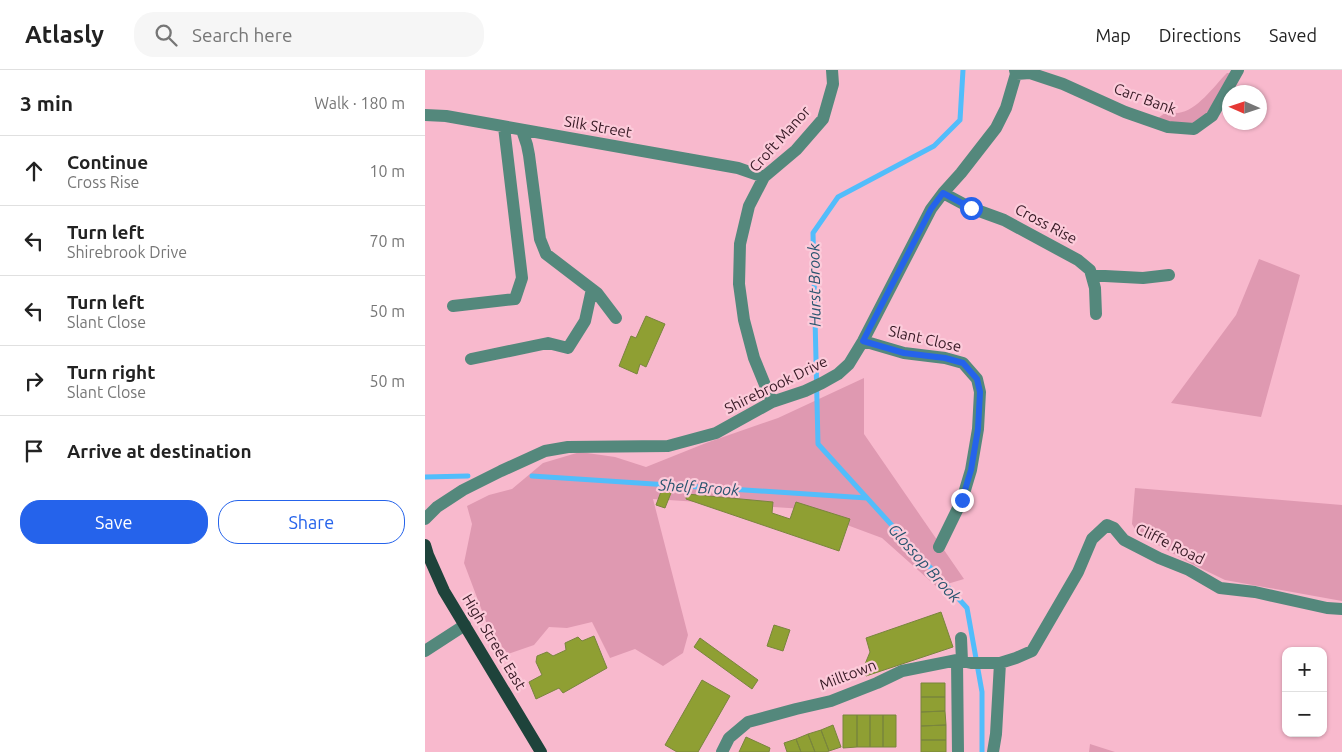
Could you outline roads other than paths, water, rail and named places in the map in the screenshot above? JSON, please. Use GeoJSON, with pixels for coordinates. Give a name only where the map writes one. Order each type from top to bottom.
{"type":"FeatureCollection","features":[{"type":"Feature","properties":{"kind":"main road","name":"High Street East"},"geometry":{"type":"LineString","coordinates":[[425,545],[444,591],[541,752]]}},
{"type":"Feature","properties":{"kind":"street","name":"Croft Manor"},"geometry":{"type":"LineString","coordinates":[[772,402],[754,358],[744,320],[739,284],[740,244],[749,206],[764,177],[796,150],[823,118],[833,84],[832,70]]}},
{"type":"Feature","properties":{"kind":"street","name":"Carr Bank"},"geometry":{"type":"LineString","coordinates":[[1016,72],[1030,73],[1063,84],[1125,112],[1168,128],[1194,129],[1212,116],[1238,70]]}},
{"type":"Feature","properties":{"kind":"street","name":"Shirebrook Drive"},"geometry":{"type":"LineString","coordinates":[[425,519],[437,507],[463,490],[545,451],[568,447],[668,446],[715,433],[772,402],[805,391],[838,374],[849,364],[863,341],[931,209],[997,128],[1006,108],[1016,72]]}},
{"type":"Feature","properties":{"kind":"street","name":"Silk Street"},"geometry":{"type":"LineString","coordinates":[[425,114],[446,116],[738,168],[764,177]]}},
{"type":"Feature","properties":{"kind":"street"},"geometry":{"type":"LineString","coordinates":[[453,306],[515,299],[522,278],[504,127]]}},
{"type":"Feature","properties":{"kind":"street"},"geometry":{"type":"LineString","coordinates":[[522,130],[528,150],[540,239],[546,254],[597,292],[615,318]]}},
{"type":"Feature","properties":{"kind":"street","name":"Cross Rise"},"geometry":{"type":"LineString","coordinates":[[943,193],[971,208],[1003,220],[1078,260],[1090,270],[1092,276]]}},
{"type":"Feature","properties":{"kind":"street"},"geometry":{"type":"LineString","coordinates":[[1096,314],[1095,288],[1092,276],[1143,278],[1169,275]]}},
{"type":"Feature","properties":{"kind":"street"},"geometry":{"type":"LineString","coordinates":[[471,359],[548,343],[568,348],[585,320],[593,289]]}},
{"type":"Feature","properties":{"kind":"street","name":"Slant Close"},"geometry":{"type":"LineString","coordinates":[[863,341],[904,353],[945,358],[963,363],[977,379],[980,392],[978,429],[971,470],[962,500],[939,547]]}},
{"type":"Feature","properties":{"kind":"street","name":"Cliffe Road"},"geometry":{"type":"LineString","coordinates":[[997,663],[1016,658],[1032,650],[1078,572],[1092,539],[1107,525],[1114,528],[1124,540],[1159,558],[1189,570],[1219,588],[1255,592],[1327,608],[1342,608]]}},
{"type":"Feature","properties":{"kind":"street"},"geometry":{"type":"LineString","coordinates":[[425,651],[465,625]]}},
{"type":"Feature","properties":{"kind":"street"},"geometry":{"type":"LineString","coordinates":[[958,752],[963,661],[961,638]]}},
{"type":"Feature","properties":{"kind":"street","name":"Milltown"},"geometry":{"type":"LineString","coordinates":[[722,752],[729,738],[748,722],[831,701],[902,671],[963,661],[997,663]]}},
{"type":"Feature","properties":{"kind":"street"},"geometry":{"type":"LineString","coordinates":[[993,752],[996,734],[997,663]]}},
{"type":"Feature","properties":{"kind":"waterway","name":"Hurst Brook"},"geometry":{"type":"LineString","coordinates":[[963,70],[960,120],[934,146],[838,197],[813,233],[818,444],[967,608],[982,692],[982,752]]}},
{"type":"Feature","properties":{"kind":"waterway","name":"Shelf Brook"},"geometry":{"type":"LineString","coordinates":[[425,477],[468,476]]}},
{"type":"Feature","properties":{"kind":"waterway","name":"Shelf Brook"},"geometry":{"type":"LineString","coordinates":[[532,476],[867,498]]}},
{"type":"Feature","properties":{"kind":"water label","name":"Glossop Brook"},"geometry":{"type":"Point","coordinates":[925,563]}}]}
